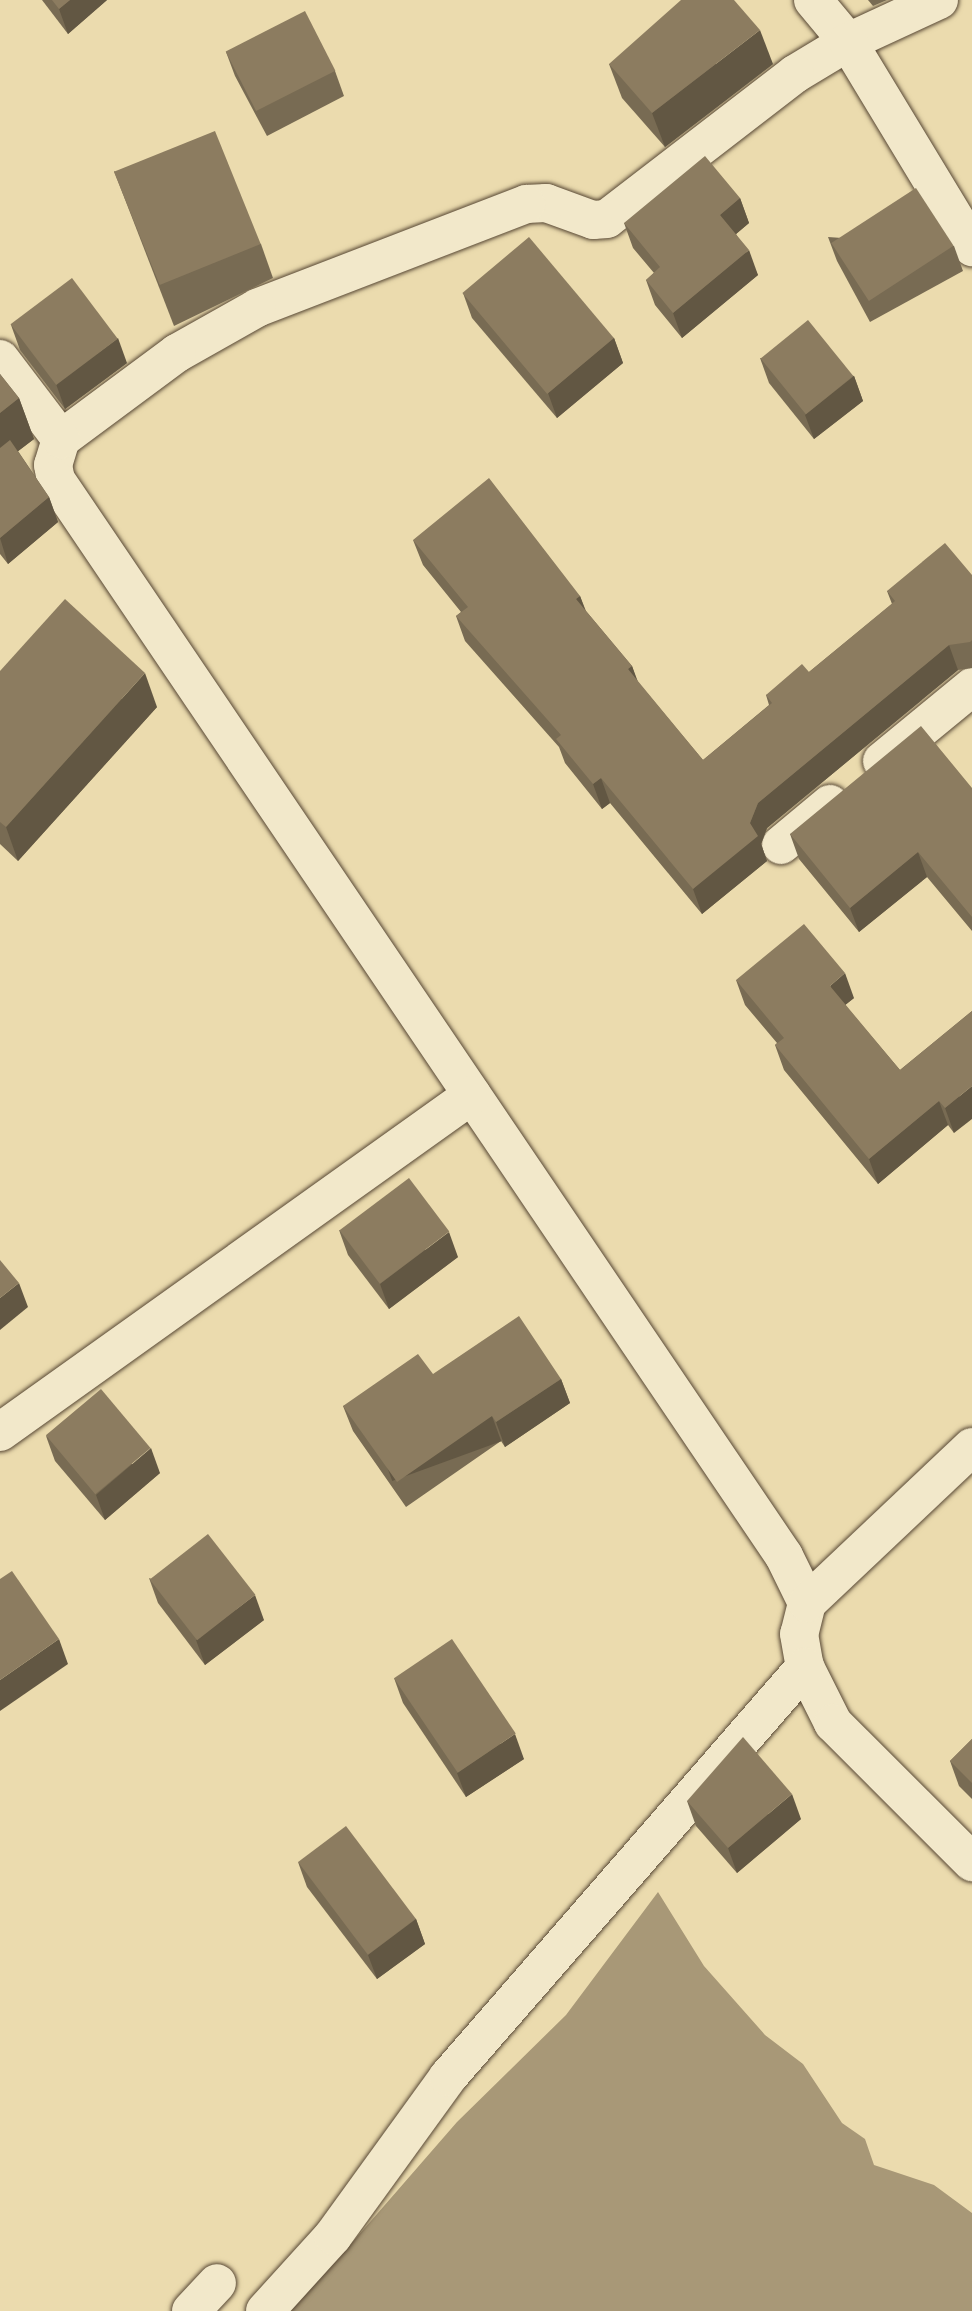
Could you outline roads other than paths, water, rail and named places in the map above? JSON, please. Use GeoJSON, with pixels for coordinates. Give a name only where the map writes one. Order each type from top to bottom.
{"type":"FeatureCollection","features":[{"type":"Feature","properties":{"kind":"street"},"geometry":{"type":"LineString","coordinates":[[813,0],[848,41],[972,247]]}},
{"type":"Feature","properties":{"kind":"street"},"geometry":{"type":"LineString","coordinates":[[807,1603],[784,1556],[56,480],[54,452],[61,439],[177,353],[229,321],[336,275],[526,204],[546,203],[593,220],[607,219],[795,74],[848,41],[939,0]]}},
{"type":"Feature","properties":{"kind":"street"},"geometry":{"type":"LineString","coordinates":[[0,359],[61,439]]}},
{"type":"Feature","properties":{"kind":"street"},"geometry":{"type":"LineString","coordinates":[[780,845],[972,687]]}},
{"type":"Feature","properties":{"kind":"street"},"geometry":{"type":"LineString","coordinates":[[0,1432],[471,1095]]}},
{"type":"Feature","properties":{"kind":"street"},"geometry":{"type":"LineString","coordinates":[[972,1447],[807,1603],[799,1634],[805,1667],[833,1723],[972,1862]]}},
{"type":"Feature","properties":{"kind":"street"},"geometry":{"type":"LineString","coordinates":[[265,2311],[333,2235],[448,2077],[805,1667]]}},
{"type":"Feature","properties":{"kind":"street"},"geometry":{"type":"LineString","coordinates":[[191,2311],[217,2283]]}}]}
